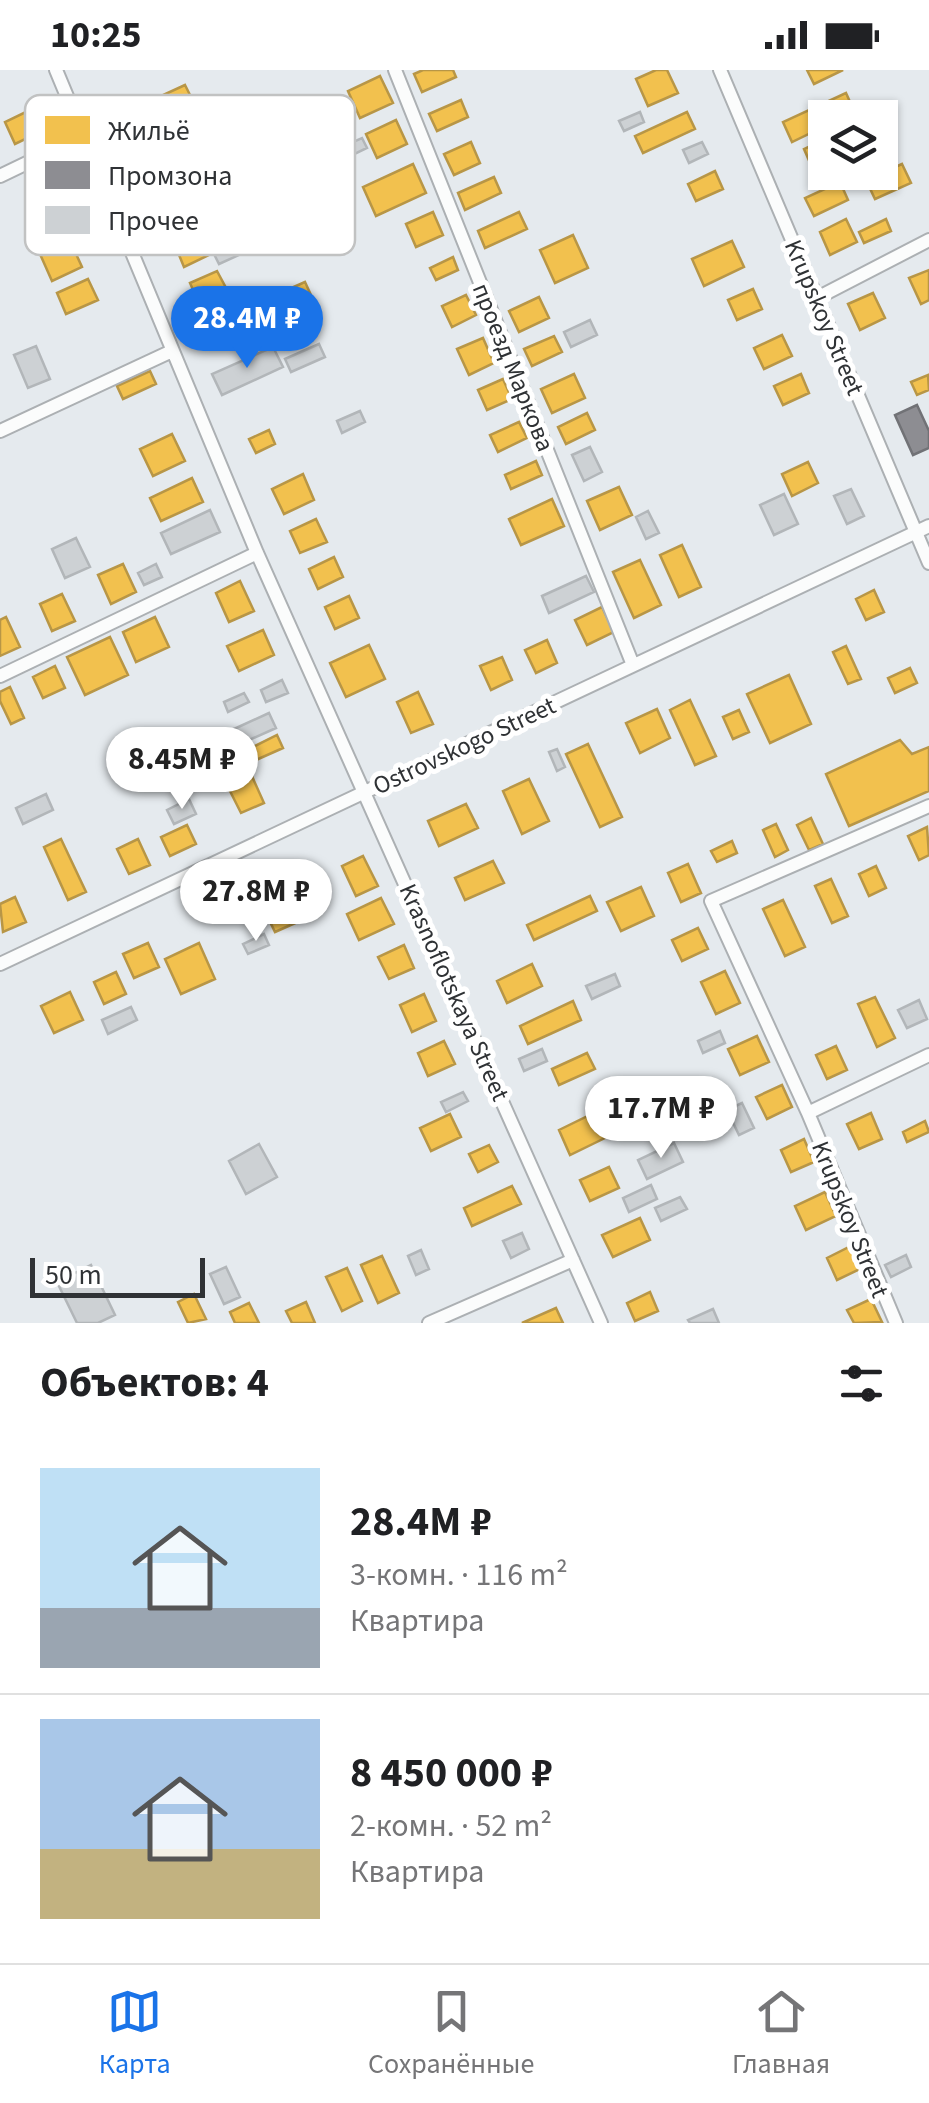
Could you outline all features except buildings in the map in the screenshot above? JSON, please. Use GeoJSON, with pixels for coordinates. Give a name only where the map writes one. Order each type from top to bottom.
{"type":"FeatureCollection","features":[{"type":"Feature","properties":{"kind":"lane","name":"Krasnoflotskaya Street"},"geometry":{"type":"LineString","coordinates":[[56,70],[66,95]]}},
{"type":"Feature","properties":{"kind":"lane","name":"проезд Маркова"},"geometry":{"type":"LineString","coordinates":[[395,70],[634,665]]}},
{"type":"Feature","properties":{"kind":"lane","name":"Krupskoy Street"},"geometry":{"type":"LineString","coordinates":[[720,70],[817,298],[922,529],[929,563]]}},
{"type":"Feature","properties":{"kind":"lane"},"geometry":{"type":"LineString","coordinates":[[0,176],[25,164]]}},
{"type":"Feature","properties":{"kind":"lane"},"geometry":{"type":"LineString","coordinates":[[817,298],[929,240]]}},
{"type":"Feature","properties":{"kind":"lane","name":"Krasnoflotskaya Street"},"geometry":{"type":"LineString","coordinates":[[132,255],[256,553],[366,791],[601,1323]]}},
{"type":"Feature","properties":{"kind":"lane"},"geometry":{"type":"LineString","coordinates":[[0,432],[172,351]]}},
{"type":"Feature","properties":{"kind":"lane","name":"Ostrovskogo Street"},"geometry":{"type":"LineString","coordinates":[[0,964],[922,529]]}},
{"type":"Feature","properties":{"kind":"lane"},"geometry":{"type":"LineString","coordinates":[[0,676],[256,553]]}},
{"type":"Feature","properties":{"kind":"lane","name":"Krupskoy Street"},"geometry":{"type":"LineString","coordinates":[[896,1323],[808,1113],[711,901],[929,806]]}},
{"type":"Feature","properties":{"kind":"lane","name":"Krupskoy Street"},"geometry":{"type":"LineString","coordinates":[[808,1113],[929,1055]]}},
{"type":"Feature","properties":{"kind":"lane"},"geometry":{"type":"LineString","coordinates":[[429,1323],[573,1260]]}}]}
